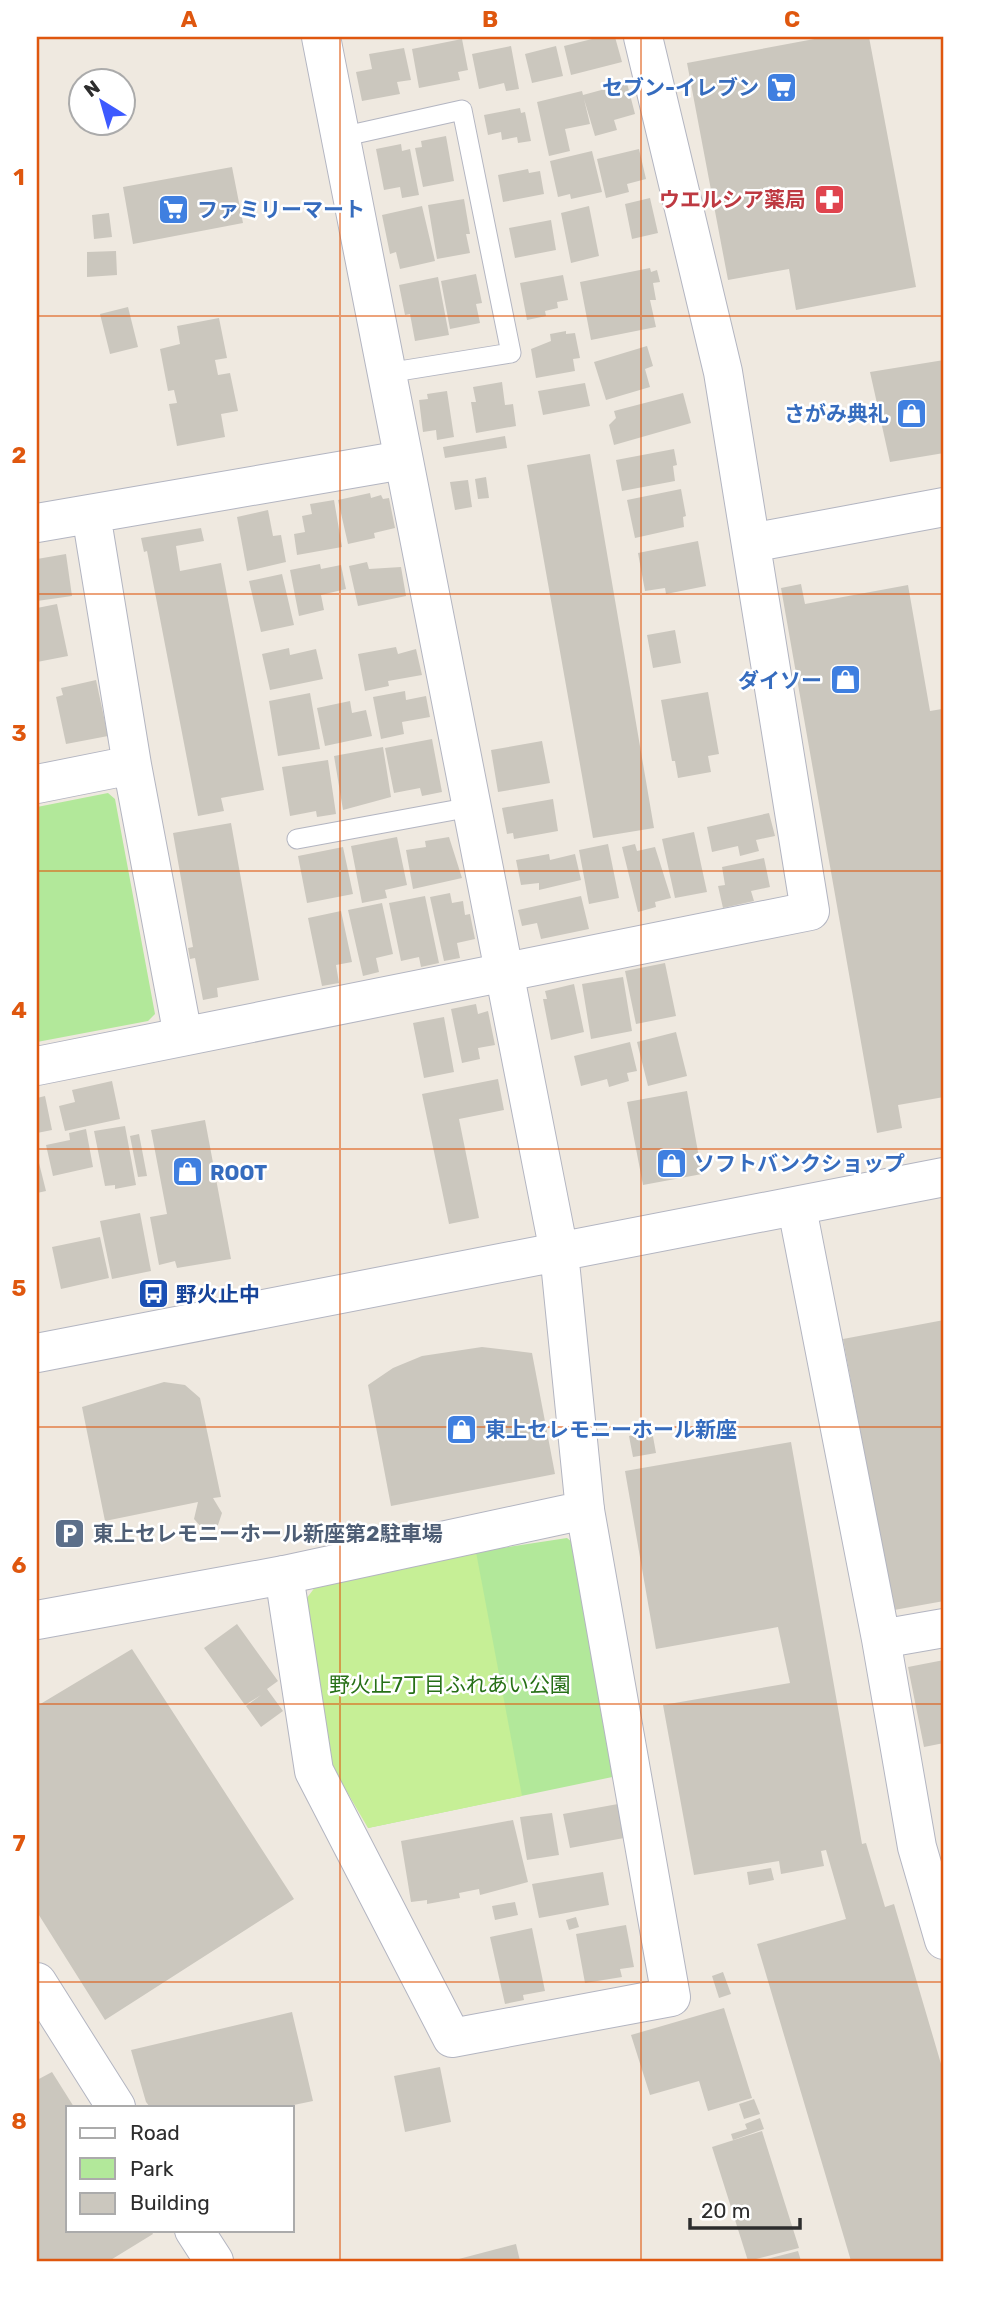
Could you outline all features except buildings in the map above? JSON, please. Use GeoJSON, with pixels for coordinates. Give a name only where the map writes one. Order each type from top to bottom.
{"type":"FeatureCollection","features":[{"type":"Feature","properties":{"kind":"street"},"geometry":{"type":"LineString","coordinates":[[285,1575],[314,1771],[452,2038],[671,1997],[585,1510],[559,1252],[321,37]]}},
{"type":"Feature","properties":{"kind":"street"},"geometry":{"type":"LineString","coordinates":[[37,1066],[810,911],[723,372],[643,37]]}},
{"type":"Feature","properties":{"kind":"street"},"geometry":{"type":"LineString","coordinates":[[37,523],[403,460]]}},
{"type":"Feature","properties":{"kind":"street"},"geometry":{"type":"LineString","coordinates":[[751,543],[944,507]]}},
{"type":"Feature","properties":{"kind":"street"},"geometry":{"type":"LineString","coordinates":[[91,513],[132,765],[183,1036]]}},
{"type":"Feature","properties":{"kind":"street"},"geometry":{"type":"LineString","coordinates":[[37,784],[132,765]]}},
{"type":"Feature","properties":{"kind":"street"},"geometry":{"type":"LineString","coordinates":[[37,1353],[797,1208],[944,1177]]}},
{"type":"Feature","properties":{"kind":"street"},"geometry":{"type":"LineString","coordinates":[[797,1208],[881,1639],[917,1847],[944,1940]]}},
{"type":"Feature","properties":{"kind":"street"},"geometry":{"type":"LineString","coordinates":[[37,1620],[285,1575],[585,1510]]}},
{"type":"Feature","properties":{"kind":"street"},"geometry":{"type":"LineString","coordinates":[[881,1639],[944,1628]]}},
{"type":"Feature","properties":{"kind":"street"},"geometry":{"type":"LineString","coordinates":[[37,1982],[115,2106]]}},
{"type":"Feature","properties":{"kind":"street"},"geometry":{"type":"LineString","coordinates":[[195,2232],[214,2261]]}},
{"type":"Feature","properties":{"kind":"lane"},"geometry":{"type":"LineString","coordinates":[[341,137],[462,110],[512,353],[387,373]]}},
{"type":"Feature","properties":{"kind":"lane"},"geometry":{"type":"LineString","coordinates":[[297,839],[471,807]]}},
{"type":"Feature","properties":{"kind":"green space"},"geometry":{"type":"Polygon","coordinates":[[[108,793],[115,799],[155,1014],[148,1021],[37,1042],[37,807],[108,793]]]}},
{"type":"Feature","properties":{"kind":"green space","name":"野火止7丁目ふれあい公園"},"geometry":{"type":"Polygon","coordinates":[[[567,1538],[582,1550],[622,1775],[368,1828],[476,1552],[567,1538]]]}},
{"type":"Feature","properties":{"kind":"green space","name":"野火止7丁目ふれあい公園"},"geometry":{"type":"Polygon","coordinates":[[[476,1552],[522,1796],[368,1828],[329,1761],[306,1599],[316,1586],[476,1552]]]}},
{"type":"Feature","properties":{"kind":"place","name":"セブン-イレブン"},"geometry":{"type":"Point","coordinates":[782,87]}},
{"type":"Feature","properties":{"kind":"place","name":"ウエルシア薬局"},"geometry":{"type":"Point","coordinates":[829,199]}},
{"type":"Feature","properties":{"kind":"place","name":"ファミリーマート"},"geometry":{"type":"Point","coordinates":[174,209]}},
{"type":"Feature","properties":{"kind":"place","name":"さがみ典礼"},"geometry":{"type":"Point","coordinates":[912,413]}},
{"type":"Feature","properties":{"kind":"place","name":"ダイソー"},"geometry":{"type":"Point","coordinates":[845,680]}},
{"type":"Feature","properties":{"kind":"place","name":"ソフトバンクショップ"},"geometry":{"type":"Point","coordinates":[671,1163]}},
{"type":"Feature","properties":{"kind":"place","name":"ROOT"},"geometry":{"type":"Point","coordinates":[187,1172]}},
{"type":"Feature","properties":{"kind":"place","name":"野火止中"},"geometry":{"type":"Point","coordinates":[153,1294]}},
{"type":"Feature","properties":{"kind":"place","name":"東上セレモニーホール新座"},"geometry":{"type":"Point","coordinates":[462,1429]}},
{"type":"Feature","properties":{"kind":"place","name":"東上セレモニーホール新座第2駐車場"},"geometry":{"type":"Point","coordinates":[70,1533]}}]}
